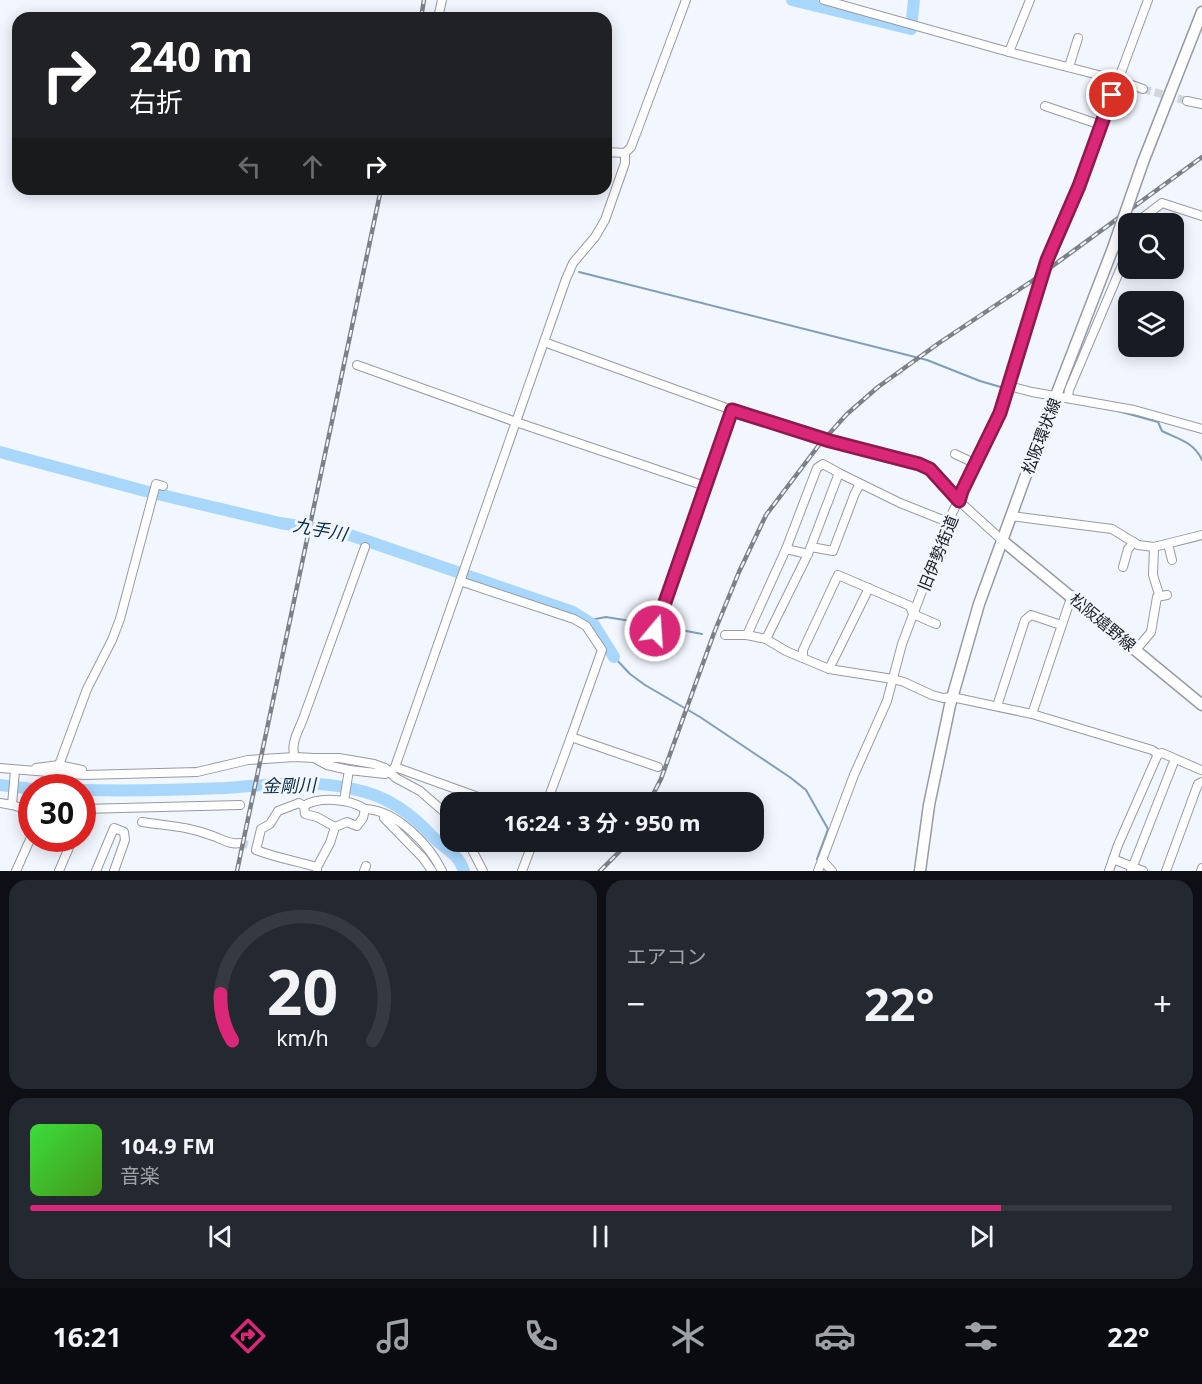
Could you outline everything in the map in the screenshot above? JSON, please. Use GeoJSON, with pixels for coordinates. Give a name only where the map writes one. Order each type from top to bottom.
{"type":"FeatureCollection","features":[{"type":"Feature","properties":{"kind":"main road","name":"松阪環状線"},"geometry":{"type":"LineString","coordinates":[[920,871],[929,805],[952,697],[979,604],[1004,541],[1011,516],[1063,397],[1143,162],[1202,12]]}},
{"type":"Feature","properties":{"kind":"main road","name":"松阪嬉野線"},"geometry":{"type":"LineString","coordinates":[[1004,541],[1202,705]]}},
{"type":"Feature","properties":{"kind":"street"},"geometry":{"type":"LineString","coordinates":[[314,758],[348,772],[385,774],[392,770],[573,263],[595,237],[605,220],[625,163],[625,153],[631,147],[686,0]]}},
{"type":"Feature","properties":{"kind":"street"},"geometry":{"type":"LineString","coordinates":[[824,0],[1118,80],[1143,89]]}},
{"type":"Feature","properties":{"kind":"street"},"geometry":{"type":"LineString","coordinates":[[1009,52],[1030,0]]}},
{"type":"Feature","properties":{"kind":"street","name":"旧伊勢街道"},"geometry":{"type":"LineString","coordinates":[[818,871],[854,775],[887,701],[902,644],[948,522],[1000,413],[1047,260],[1079,186],[1148,0]]}},
{"type":"Feature","properties":{"kind":"street"},"geometry":{"type":"LineString","coordinates":[[1069,67],[1078,38]]}},
{"type":"Feature","properties":{"kind":"street"},"geometry":{"type":"LineString","coordinates":[[1187,101],[1202,104]]}},
{"type":"Feature","properties":{"kind":"street"},"geometry":{"type":"LineString","coordinates":[[1045,106],[1101,125]]}},
{"type":"Feature","properties":{"kind":"street"},"geometry":{"type":"LineString","coordinates":[[612,152],[625,153]]}},
{"type":"Feature","properties":{"kind":"street"},"geometry":{"type":"LineString","coordinates":[[1149,213],[1161,203],[1202,216]]}},
{"type":"Feature","properties":{"kind":"street"},"geometry":{"type":"LineString","coordinates":[[1063,397],[1069,390],[1118,275]]}},
{"type":"Feature","properties":{"kind":"street"},"geometry":{"type":"LineString","coordinates":[[544,342],[732,410],[830,441],[919,464],[930,469],[959,501],[1004,541]]}},
{"type":"Feature","properties":{"kind":"street"},"geometry":{"type":"LineString","coordinates":[[357,365],[705,486]]}},
{"type":"Feature","properties":{"kind":"street"},"geometry":{"type":"LineString","coordinates":[[1009,386],[1202,429]]}},
{"type":"Feature","properties":{"kind":"street"},"geometry":{"type":"LineString","coordinates":[[655,631],[732,410]]}},
{"type":"Feature","properties":{"kind":"street"},"geometry":{"type":"LineString","coordinates":[[955,454],[976,464]]}},
{"type":"Feature","properties":{"kind":"street"},"geometry":{"type":"LineString","coordinates":[[747,635],[786,549],[817,468],[823,464],[900,503],[948,522]]}},
{"type":"Feature","properties":{"kind":"street"},"geometry":{"type":"LineString","coordinates":[[766,639],[809,550],[839,473]]}},
{"type":"Feature","properties":{"kind":"street"},"geometry":{"type":"LineString","coordinates":[[59,765],[87,689],[120,619],[156,484],[163,486]]}},
{"type":"Feature","properties":{"kind":"street"},"geometry":{"type":"LineString","coordinates":[[786,549],[833,551],[860,484]]}},
{"type":"Feature","properties":{"kind":"street"},"geometry":{"type":"LineString","coordinates":[[1011,516],[1112,529],[1134,542],[1154,547],[1202,535]]}},
{"type":"Feature","properties":{"kind":"street"},"geometry":{"type":"LineString","coordinates":[[1123,567],[1128,549],[1134,542]]}},
{"type":"Feature","properties":{"kind":"street"},"geometry":{"type":"LineString","coordinates":[[1168,544],[1172,560]]}},
{"type":"Feature","properties":{"kind":"street"},"geometry":{"type":"LineString","coordinates":[[1136,650],[1151,632],[1156,597],[1162,593],[1153,574],[1154,547]]}},
{"type":"Feature","properties":{"kind":"street"},"geometry":{"type":"LineString","coordinates":[[295,757],[293,751],[295,738],[365,548]]}},
{"type":"Feature","properties":{"kind":"street"},"geometry":{"type":"LineString","coordinates":[[803,657],[803,650],[838,575],[910,606],[914,614],[936,624]]}},
{"type":"Feature","properties":{"kind":"street"},"geometry":{"type":"LineString","coordinates":[[460,581],[574,620],[586,626],[602,650],[552,792]]}},
{"type":"Feature","properties":{"kind":"street"},"geometry":{"type":"LineString","coordinates":[[829,669],[869,588]]}},
{"type":"Feature","properties":{"kind":"street"},"geometry":{"type":"LineString","coordinates":[[1032,714],[1072,596]]}},
{"type":"Feature","properties":{"kind":"street"},"geometry":{"type":"LineString","coordinates":[[997,706],[1025,620],[1031,615],[1062,625]]}},
{"type":"Feature","properties":{"kind":"street"},"geometry":{"type":"LineString","coordinates":[[725,635],[747,635],[766,639],[786,651],[829,669],[893,679],[932,696],[952,697],[1032,714],[1152,750],[1158,754],[1162,753],[1191,769],[1202,770],[1199,776],[1202,780],[1198,784],[1166,871]]}},
{"type":"Feature","properties":{"kind":"street"},"geometry":{"type":"LineString","coordinates":[[571,737],[658,767]]}},
{"type":"Feature","properties":{"kind":"street"},"geometry":{"type":"LineString","coordinates":[[1109,871],[1158,754]]}},
{"type":"Feature","properties":{"kind":"street"},"geometry":{"type":"LineString","coordinates":[[0,768],[99,775],[197,772],[248,760],[295,757],[339,758],[374,764],[461,792]]}},
{"type":"Feature","properties":{"kind":"street"},"geometry":{"type":"LineString","coordinates":[[1132,869],[1173,764]]}},
{"type":"Feature","properties":{"kind":"street"},"geometry":{"type":"LineString","coordinates":[[28,771],[59,765],[99,775]]}},
{"type":"Feature","properties":{"kind":"street"},"geometry":{"type":"LineString","coordinates":[[12,805],[15,770]]}},
{"type":"Feature","properties":{"kind":"street"},"geometry":{"type":"LineString","coordinates":[[392,770],[396,778],[420,790],[440,808]]}},
{"type":"Feature","properties":{"kind":"street"},"geometry":{"type":"LineString","coordinates":[[344,801],[348,772]]}},
{"type":"Feature","properties":{"kind":"street"},"geometry":{"type":"LineString","coordinates":[[304,806],[309,803],[344,801],[357,804],[365,809],[375,810],[409,829],[423,842],[442,871]]}},
{"type":"Feature","properties":{"kind":"street"},"geometry":{"type":"LineString","coordinates":[[0,803],[18,806]]}},
{"type":"Feature","properties":{"kind":"street"},"geometry":{"type":"LineString","coordinates":[[304,806],[299,803],[278,812],[270,824],[261,829],[254,848],[282,860],[291,860],[317,869],[335,827],[347,822],[357,826],[363,818],[365,809]]}},
{"type":"Feature","properties":{"kind":"street"},"geometry":{"type":"LineString","coordinates":[[96,809],[240,805]]}},
{"type":"Feature","properties":{"kind":"street"},"geometry":{"type":"LineString","coordinates":[[304,806],[305,814],[317,817],[335,827]]}},
{"type":"Feature","properties":{"kind":"street"},"geometry":{"type":"LineString","coordinates":[[375,810],[399,832],[432,871]]}},
{"type":"Feature","properties":{"kind":"street"},"geometry":{"type":"LineString","coordinates":[[141,822],[169,824],[234,844],[240,843]]}},
{"type":"Feature","properties":{"kind":"street"},"geometry":{"type":"LineString","coordinates":[[96,871],[114,828],[123,832],[125,840],[114,871]]}},
{"type":"Feature","properties":{"kind":"street"},"geometry":{"type":"LineString","coordinates":[[16,871],[24,852]]}},
{"type":"Feature","properties":{"kind":"street"},"geometry":{"type":"LineString","coordinates":[[59,871],[67,852]]}},
{"type":"Feature","properties":{"kind":"street"},"geometry":{"type":"LineString","coordinates":[[473,852],[483,871]]}},
{"type":"Feature","properties":{"kind":"street"},"geometry":{"type":"LineString","coordinates":[[522,871],[529,852]]}},
{"type":"Feature","properties":{"kind":"street"},"geometry":{"type":"LineString","coordinates":[[1113,859],[1132,869],[1143,871]]}},
{"type":"Feature","properties":{"kind":"street"},"geometry":{"type":"LineString","coordinates":[[822,860],[832,871]]}},
{"type":"Feature","properties":{"kind":"waterway"},"geometry":{"type":"LineString","coordinates":[[792,0],[911,29],[914,0]]}},
{"type":"Feature","properties":{"kind":"waterway"},"geometry":{"type":"LineString","coordinates":[[579,272],[927,360],[1004,388]]}},
{"type":"Feature","properties":{"kind":"waterway"},"geometry":{"type":"LineString","coordinates":[[1118,411],[1158,422],[1162,431],[1190,445],[1202,460]]}},
{"type":"Feature","properties":{"kind":"waterway","name":"九手川"},"geometry":{"type":"LineString","coordinates":[[0,452],[145,491],[280,523],[344,533],[573,612],[594,625],[614,657]]}},
{"type":"Feature","properties":{"kind":"waterway"},"geometry":{"type":"LineString","coordinates":[[590,620],[606,617],[655,625]]}},
{"type":"Feature","properties":{"kind":"waterway"},"geometry":{"type":"LineString","coordinates":[[660,626],[702,634]]}},
{"type":"Feature","properties":{"kind":"waterway"},"geometry":{"type":"LineString","coordinates":[[614,657],[630,674],[645,685],[700,717],[806,790],[828,829],[817,859],[819,863]]}},
{"type":"Feature","properties":{"kind":"waterway","name":"金剛川"},"geometry":{"type":"LineString","coordinates":[[96,790],[225,788],[306,783],[353,789],[377,796],[407,813],[455,856],[464,871]]}},
{"type":"Feature","properties":{"kind":"waterway","name":"金剛川"},"geometry":{"type":"LineString","coordinates":[[0,785],[18,787]]}},
{"type":"Feature","properties":{"kind":"tunnel"},"geometry":{"type":"LineString","coordinates":[[1143,89],[1187,101]]}},
{"type":"Feature","properties":{"kind":"tunnel"},"geometry":{"type":"LineString","coordinates":[[240,843],[252,846]]}},
{"type":"Feature","properties":{"kind":"railway"},"geometry":{"type":"LineString","coordinates":[[422,12],[424,0]]}},
{"type":"Feature","properties":{"kind":"railway"},"geometry":{"type":"LineString","coordinates":[[654,792],[714,633],[766,515],[819,445],[847,414],[878,387],[1032,281],[1202,157]]}},
{"type":"Feature","properties":{"kind":"railway"},"geometry":{"type":"LineString","coordinates":[[237,871],[380,195]]}},
{"type":"Feature","properties":{"kind":"railway"},"geometry":{"type":"LineString","coordinates":[[600,871],[619,852]]}},
{"type":"Feature","properties":{"kind":"route"},"geometry":{"type":"LineString","coordinates":[[655,631],[732,410],[830,441],[919,464],[930,469],[959,501],[1000,413],[1047,260],[1079,186],[1112,95]]}}]}
